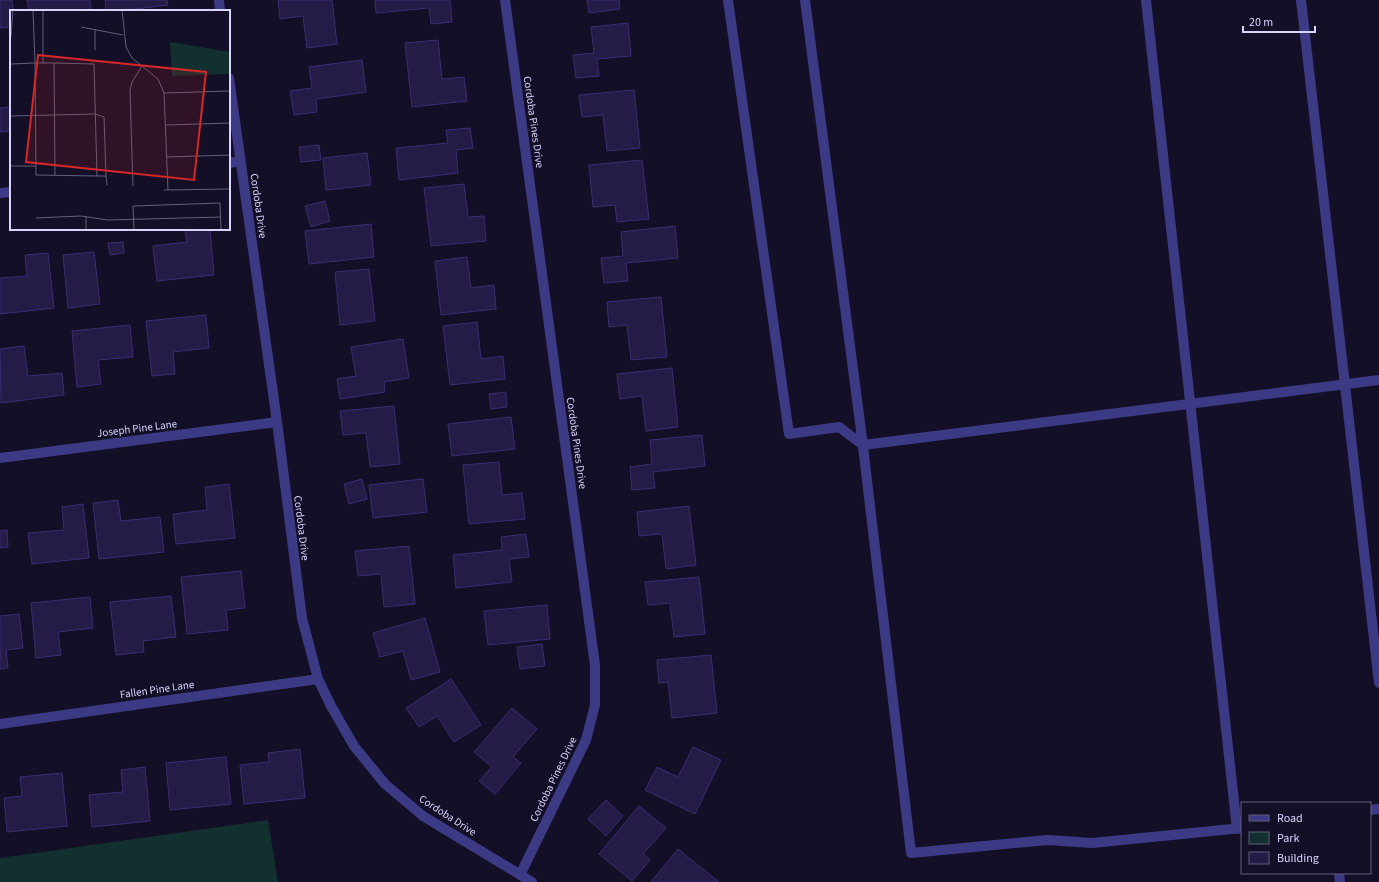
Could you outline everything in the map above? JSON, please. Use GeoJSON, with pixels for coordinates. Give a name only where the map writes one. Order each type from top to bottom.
{"type":"FeatureCollection","features":[{"type":"Feature","properties":{"kind":"street"},"geometry":{"type":"LineString","coordinates":[[219,0],[220,10]]}},
{"type":"Feature","properties":{"kind":"street","name":"Cordoba Pines Drive"},"geometry":{"type":"LineString","coordinates":[[505,0],[595,665],[595,705],[586,740],[520,875]]}},
{"type":"Feature","properties":{"kind":"street"},"geometry":{"type":"LineString","coordinates":[[728,0],[790,434],[839,427],[862,445],[1379,380]]}},
{"type":"Feature","properties":{"kind":"street"},"geometry":{"type":"LineString","coordinates":[[804,0],[862,445],[911,853],[1048,840],[1092,843],[1239,829],[1190,403],[1146,0]]}},
{"type":"Feature","properties":{"kind":"street"},"geometry":{"type":"LineString","coordinates":[[1301,0],[1379,683]]}},
{"type":"Feature","properties":{"kind":"street","name":"Cordoba Drive"},"geometry":{"type":"LineString","coordinates":[[230,86],[277,422],[302,618],[318,679],[331,706],[354,746],[385,784],[423,816],[532,882]]}},
{"type":"Feature","properties":{"kind":"street"},"geometry":{"type":"LineString","coordinates":[[230,163],[240,161]]}},
{"type":"Feature","properties":{"kind":"street"},"geometry":{"type":"LineString","coordinates":[[0,194],[10,192]]}},
{"type":"Feature","properties":{"kind":"street","name":"Joseph Pine Lane"},"geometry":{"type":"LineString","coordinates":[[0,458],[277,422]]}},
{"type":"Feature","properties":{"kind":"street","name":"Fallen Pine Lane"},"geometry":{"type":"LineString","coordinates":[[0,724],[318,679]]}},
{"type":"Feature","properties":{"kind":"green space"},"geometry":{"type":"Polygon","coordinates":[[[268,820],[278,882],[0,882],[0,858],[268,820]]]}},
{"type":"Feature","properties":{"kind":"building"},"geometry":{"type":"Polygon","coordinates":[[[0,0],[12,0],[13,10],[10,10],[10,27],[0,28],[0,0]]]}},
{"type":"Feature","properties":{"kind":"building"},"geometry":{"type":"Polygon","coordinates":[[[27,0],[90,0],[91,10],[29,10],[27,0]]]}},
{"type":"Feature","properties":{"kind":"building"},"geometry":{"type":"Polygon","coordinates":[[[105,0],[167,0],[168,5],[127,10],[106,10],[105,0]]]}},
{"type":"Feature","properties":{"kind":"building"},"geometry":{"type":"Polygon","coordinates":[[[278,0],[332,0],[337,44],[307,48],[303,16],[280,19],[278,0]]]}},
{"type":"Feature","properties":{"kind":"building"},"geometry":{"type":"Polygon","coordinates":[[[375,0],[450,0],[452,22],[431,24],[429,8],[376,13],[375,0]]]}},
{"type":"Feature","properties":{"kind":"building"},"geometry":{"type":"Polygon","coordinates":[[[587,0],[619,0],[620,9],[589,13],[587,0]]]}},
{"type":"Feature","properties":{"kind":"building"},"geometry":{"type":"Polygon","coordinates":[[[628,23],[631,56],[597,59],[599,76],[576,78],[573,55],[594,53],[591,27],[628,23]]]}},
{"type":"Feature","properties":{"kind":"building"},"geometry":{"type":"Polygon","coordinates":[[[438,40],[442,79],[464,77],[467,101],[412,107],[405,43],[438,40]]]}},
{"type":"Feature","properties":{"kind":"building"},"geometry":{"type":"Polygon","coordinates":[[[362,60],[366,92],[316,99],[317,112],[294,115],[290,91],[312,88],[309,67],[362,60]]]}},
{"type":"Feature","properties":{"kind":"building"},"geometry":{"type":"Polygon","coordinates":[[[634,90],[640,148],[607,151],[603,115],[582,117],[579,95],[634,90]]]}},
{"type":"Feature","properties":{"kind":"building"},"geometry":{"type":"Polygon","coordinates":[[[10,107],[10,131],[0,132],[0,108],[10,107]]]}},
{"type":"Feature","properties":{"kind":"building"},"geometry":{"type":"Polygon","coordinates":[[[470,128],[473,148],[456,150],[458,173],[399,180],[396,148],[448,143],[446,130],[470,128]]]}},
{"type":"Feature","properties":{"kind":"building"},"geometry":{"type":"Polygon","coordinates":[[[319,145],[321,160],[301,162],[299,147],[319,145]]]}},
{"type":"Feature","properties":{"kind":"building"},"geometry":{"type":"Polygon","coordinates":[[[367,153],[371,185],[326,190],[323,158],[367,153]]]}},
{"type":"Feature","properties":{"kind":"building"},"geometry":{"type":"Polygon","coordinates":[[[642,160],[649,219],[617,222],[615,205],[593,207],[589,165],[642,160]]]}},
{"type":"Feature","properties":{"kind":"building"},"geometry":{"type":"Polygon","coordinates":[[[464,184],[468,217],[484,216],[486,241],[431,246],[424,188],[464,184]]]}},
{"type":"Feature","properties":{"kind":"building"},"geometry":{"type":"Polygon","coordinates":[[[325,201],[330,221],[311,227],[305,206],[325,201]]]}},
{"type":"Feature","properties":{"kind":"building"},"geometry":{"type":"Polygon","coordinates":[[[371,224],[374,257],[309,264],[305,231],[371,224]]]}},
{"type":"Feature","properties":{"kind":"building"},"geometry":{"type":"Polygon","coordinates":[[[675,226],[678,258],[626,263],[628,281],[604,283],[601,258],[623,256],[621,232],[675,226]]]}},
{"type":"Feature","properties":{"kind":"building"},"geometry":{"type":"Polygon","coordinates":[[[185,230],[210,230],[214,275],[157,281],[153,246],[187,242],[185,230]]]}},
{"type":"Feature","properties":{"kind":"building"},"geometry":{"type":"Polygon","coordinates":[[[123,242],[124,253],[110,255],[108,243],[123,242]]]}},
{"type":"Feature","properties":{"kind":"building"},"geometry":{"type":"Polygon","coordinates":[[[94,252],[100,304],[68,308],[63,255],[94,252]]]}},
{"type":"Feature","properties":{"kind":"building"},"geometry":{"type":"Polygon","coordinates":[[[48,253],[54,308],[0,314],[0,278],[27,276],[25,255],[48,253]]]}},
{"type":"Feature","properties":{"kind":"building"},"geometry":{"type":"Polygon","coordinates":[[[467,257],[471,288],[494,285],[496,309],[441,315],[435,261],[467,257]]]}},
{"type":"Feature","properties":{"kind":"building"},"geometry":{"type":"Polygon","coordinates":[[[369,269],[375,321],[340,325],[335,272],[369,269]]]}},
{"type":"Feature","properties":{"kind":"building"},"geometry":{"type":"Polygon","coordinates":[[[661,297],[667,357],[631,360],[627,325],[609,327],[607,302],[661,297]]]}},
{"type":"Feature","properties":{"kind":"building"},"geometry":{"type":"Polygon","coordinates":[[[206,315],[209,348],[173,352],[175,374],[152,376],[146,321],[206,315]]]}},
{"type":"Feature","properties":{"kind":"building"},"geometry":{"type":"Polygon","coordinates":[[[477,322],[481,359],[503,356],[505,379],[450,385],[443,326],[477,322]]]}},
{"type":"Feature","properties":{"kind":"building"},"geometry":{"type":"Polygon","coordinates":[[[130,325],[133,357],[98,360],[101,384],[77,387],[72,331],[130,325]]]}},
{"type":"Feature","properties":{"kind":"building"},"geometry":{"type":"Polygon","coordinates":[[[403,339],[409,378],[384,382],[385,392],[340,399],[337,379],[356,376],[351,347],[403,339]]]}},
{"type":"Feature","properties":{"kind":"building"},"geometry":{"type":"Polygon","coordinates":[[[24,346],[28,376],[62,373],[64,395],[1,403],[0,349],[24,346]]]}},
{"type":"Feature","properties":{"kind":"building"},"geometry":{"type":"Polygon","coordinates":[[[672,368],[678,427],[646,431],[642,396],[620,399],[617,374],[672,368]]]}},
{"type":"Feature","properties":{"kind":"building"},"geometry":{"type":"Polygon","coordinates":[[[506,392],[507,407],[491,409],[489,394],[506,392]]]}},
{"type":"Feature","properties":{"kind":"building"},"geometry":{"type":"Polygon","coordinates":[[[394,406],[400,464],[370,467],[366,433],[343,435],[340,411],[394,406]]]}},
{"type":"Feature","properties":{"kind":"building"},"geometry":{"type":"Polygon","coordinates":[[[511,417],[515,449],[452,456],[448,424],[511,417]]]}},
{"type":"Feature","properties":{"kind":"building"},"geometry":{"type":"Polygon","coordinates":[[[702,435],[705,466],[653,472],[655,488],[632,490],[630,467],[652,464],[650,440],[702,435]]]}},
{"type":"Feature","properties":{"kind":"building"},"geometry":{"type":"Polygon","coordinates":[[[499,462],[502,495],[522,493],[525,519],[469,524],[463,465],[499,462]]]}},
{"type":"Feature","properties":{"kind":"building"},"geometry":{"type":"Polygon","coordinates":[[[362,479],[367,499],[349,504],[344,484],[362,479]]]}},
{"type":"Feature","properties":{"kind":"building"},"geometry":{"type":"Polygon","coordinates":[[[423,479],[427,512],[373,518],[369,485],[423,479]]]}},
{"type":"Feature","properties":{"kind":"building"},"geometry":{"type":"Polygon","coordinates":[[[229,484],[235,538],[176,544],[173,514],[207,510],[205,487],[229,484]]]}},
{"type":"Feature","properties":{"kind":"building"},"geometry":{"type":"Polygon","coordinates":[[[118,500],[121,521],[160,517],[164,552],[99,559],[93,503],[118,500]]]}},
{"type":"Feature","properties":{"kind":"building"},"geometry":{"type":"Polygon","coordinates":[[[83,504],[89,558],[32,564],[28,533],[64,530],[62,507],[83,504]]]}},
{"type":"Feature","properties":{"kind":"building"},"geometry":{"type":"Polygon","coordinates":[[[689,506],[696,565],[666,569],[662,534],[639,536],[637,512],[689,506]]]}},
{"type":"Feature","properties":{"kind":"building"},"geometry":{"type":"Polygon","coordinates":[[[7,530],[8,547],[0,548],[0,531],[7,530]]]}},
{"type":"Feature","properties":{"kind":"building"},"geometry":{"type":"Polygon","coordinates":[[[526,534],[529,557],[509,559],[512,582],[456,588],[453,555],[502,550],[501,537],[526,534]]]}},
{"type":"Feature","properties":{"kind":"building"},"geometry":{"type":"Polygon","coordinates":[[[409,546],[415,604],[384,607],[381,574],[358,576],[355,551],[409,546]]]}},
{"type":"Feature","properties":{"kind":"building"},"geometry":{"type":"Polygon","coordinates":[[[241,571],[245,608],[226,610],[228,630],[187,634],[181,577],[241,571]]]}},
{"type":"Feature","properties":{"kind":"building"},"geometry":{"type":"Polygon","coordinates":[[[699,577],[705,634],[674,637],[670,603],[648,605],[645,582],[699,577]]]}},
{"type":"Feature","properties":{"kind":"building"},"geometry":{"type":"Polygon","coordinates":[[[171,596],[176,637],[143,641],[144,652],[116,655],[110,602],[171,596]]]}},
{"type":"Feature","properties":{"kind":"building"},"geometry":{"type":"Polygon","coordinates":[[[90,597],[93,628],[58,632],[61,655],[36,658],[31,603],[90,597]]]}},
{"type":"Feature","properties":{"kind":"building"},"geometry":{"type":"Polygon","coordinates":[[[547,605],[550,639],[488,645],[484,611],[547,605]]]}},
{"type":"Feature","properties":{"kind":"building"},"geometry":{"type":"Polygon","coordinates":[[[19,614],[23,648],[6,650],[8,668],[0,669],[0,616],[19,614]]]}},
{"type":"Feature","properties":{"kind":"building"},"geometry":{"type":"Polygon","coordinates":[[[425,618],[440,672],[411,680],[403,651],[380,657],[373,633],[425,618]]]}},
{"type":"Feature","properties":{"kind":"building"},"geometry":{"type":"Polygon","coordinates":[[[542,644],[545,666],[520,669],[517,647],[542,644]]]}},
{"type":"Feature","properties":{"kind":"building"},"geometry":{"type":"Polygon","coordinates":[[[711,655],[717,713],[672,718],[668,682],[659,683],[657,660],[711,655]]]}},
{"type":"Feature","properties":{"kind":"building"},"geometry":{"type":"Polygon","coordinates":[[[451,679],[481,725],[454,742],[437,716],[419,727],[406,708],[451,679]]]}},
{"type":"Feature","properties":{"kind":"building"},"geometry":{"type":"Polygon","coordinates":[[[512,708],[537,729],[513,757],[521,763],[495,794],[479,781],[492,767],[474,752],[512,708]]]}},
{"type":"Feature","properties":{"kind":"building"},"geometry":{"type":"Polygon","coordinates":[[[693,747],[721,760],[695,814],[645,790],[657,767],[678,777],[693,747]]]}},
{"type":"Feature","properties":{"kind":"building"},"geometry":{"type":"Polygon","coordinates":[[[300,749],[305,798],[244,804],[240,765],[269,762],[268,753],[300,749]]]}},
{"type":"Feature","properties":{"kind":"building"},"geometry":{"type":"Polygon","coordinates":[[[226,757],[231,804],[170,810],[166,763],[226,757]]]}},
{"type":"Feature","properties":{"kind":"building"},"geometry":{"type":"Polygon","coordinates":[[[145,767],[150,821],[92,827],[89,795],[123,792],[121,770],[145,767]]]}},
{"type":"Feature","properties":{"kind":"building"},"geometry":{"type":"Polygon","coordinates":[[[62,773],[67,826],[7,832],[4,798],[22,796],[20,777],[62,773]]]}},
{"type":"Feature","properties":{"kind":"building"},"geometry":{"type":"Polygon","coordinates":[[[606,800],[623,816],[606,836],[588,819],[606,800]]]}},
{"type":"Feature","properties":{"kind":"building"},"geometry":{"type":"Polygon","coordinates":[[[639,806],[666,828],[643,854],[650,860],[632,881],[599,854],[639,806]]]}},
{"type":"Feature","properties":{"kind":"building"},"geometry":{"type":"Polygon","coordinates":[[[678,849],[719,882],[651,882],[678,849]]]}}]}
